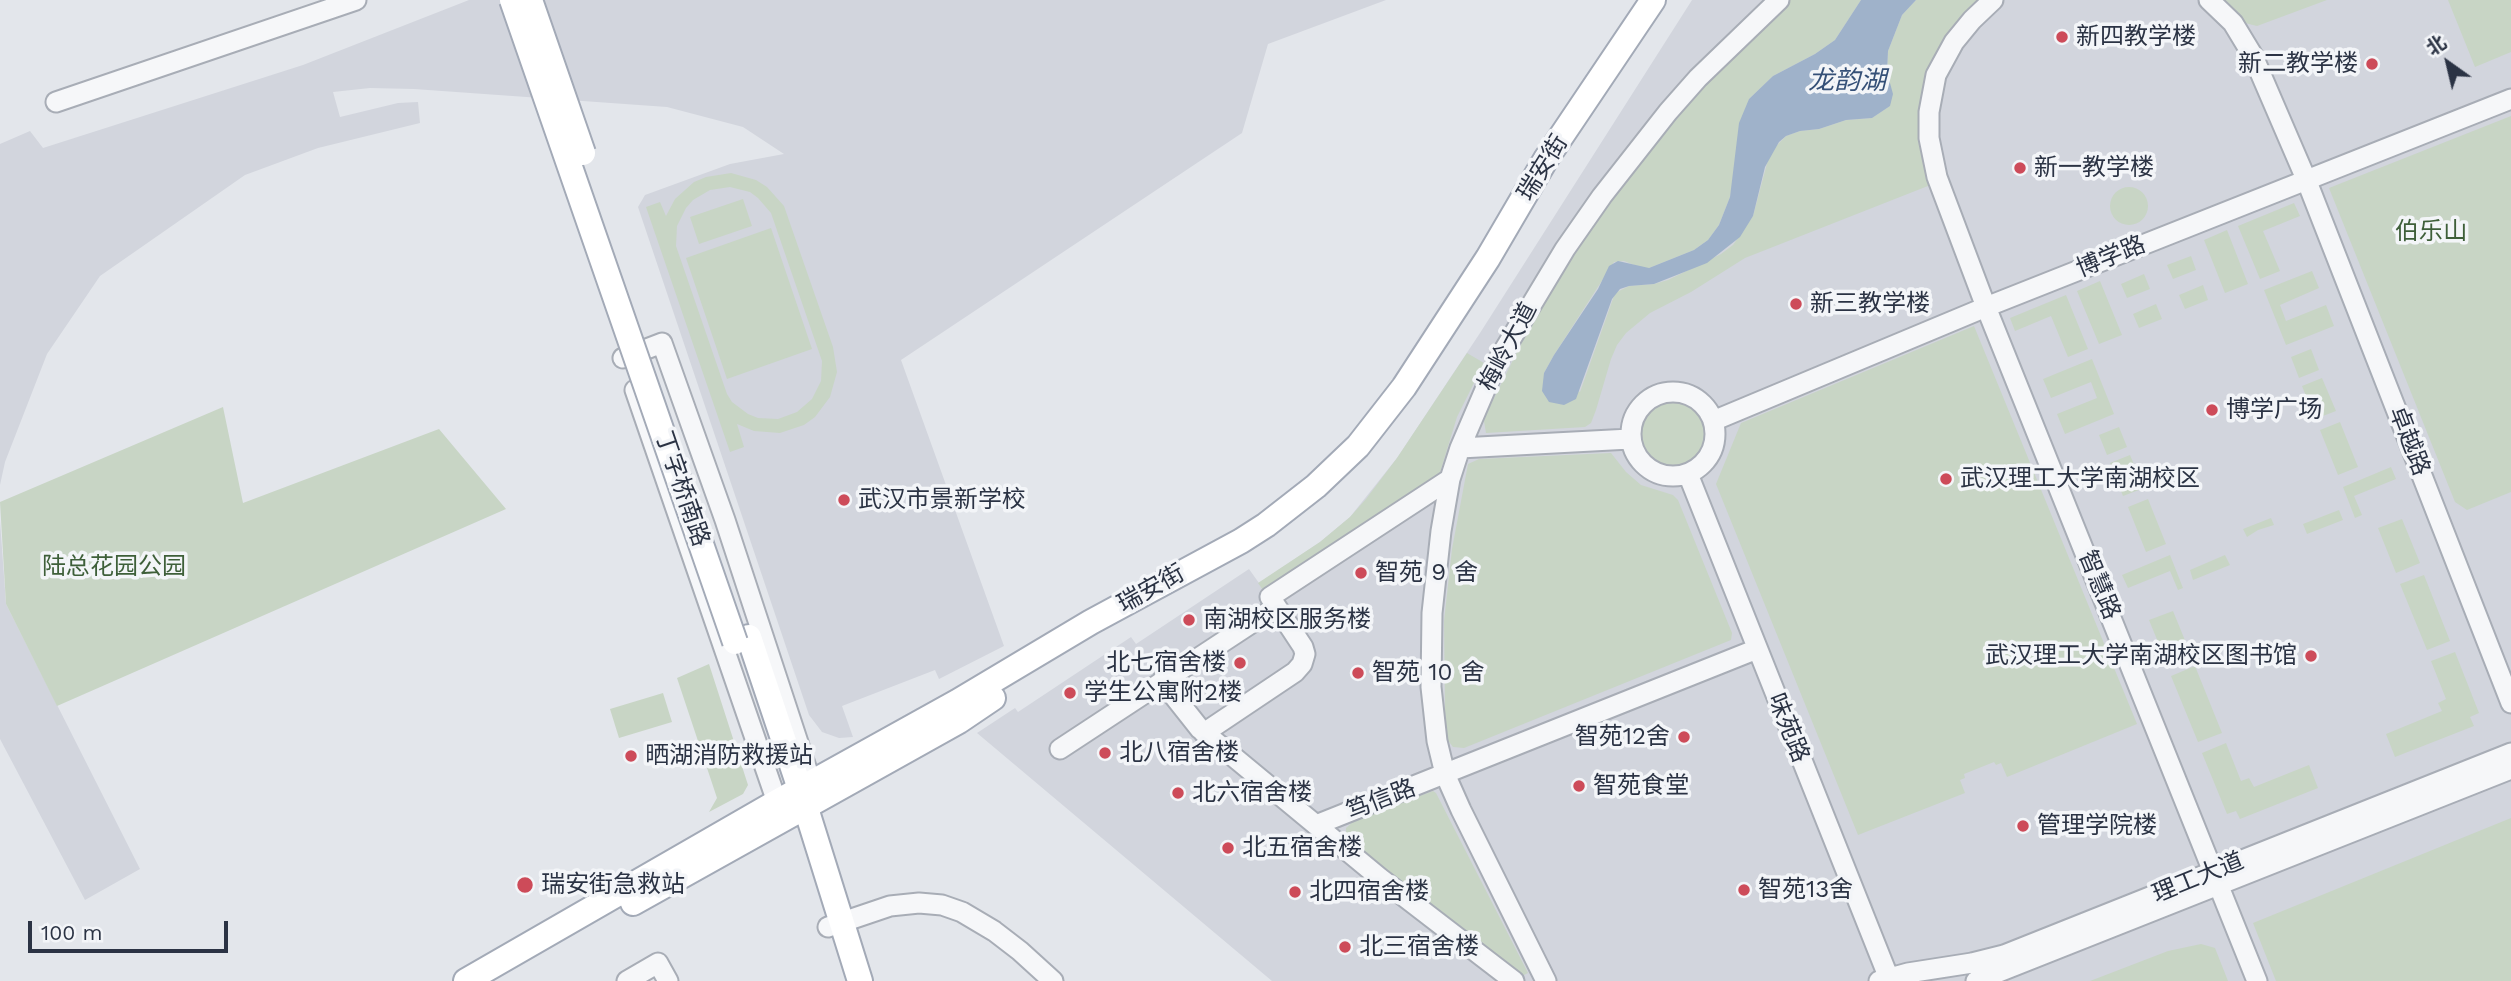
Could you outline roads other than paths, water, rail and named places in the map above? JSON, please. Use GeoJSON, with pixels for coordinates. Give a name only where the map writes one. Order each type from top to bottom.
{"type":"FeatureCollection","features":[{"type":"Feature","properties":{"kind":"main road","name":"丁字桥南路"},"geometry":{"type":"LineString","coordinates":[[512,0],[742,640]]}},
{"type":"Feature","properties":{"kind":"main road","name":"丁字桥南路"},"geometry":{"type":"LineString","coordinates":[[530,0],[794,798],[834,925],[845,981]]}},
{"type":"Feature","properties":{"kind":"main road","name":"瑞安街"},"geometry":{"type":"LineString","coordinates":[[496,981],[794,798],[1091,622],[1241,541],[1282,514],[1337,467],[1371,431],[1404,387],[1488,258],[1546,159],[1653,0]]}},
{"type":"Feature","properties":{"kind":"main road","name":"瑞安街"},"geometry":{"type":"LineString","coordinates":[[467,981],[794,798],[959,721],[1050,661],[1262,542],[1306,512],[1379,442],[1403,412],[1497,272],[1562,164],[1670,0]]}},
{"type":"Feature","properties":{"kind":"main road","name":"丁字桥南路"},"geometry":{"type":"LineString","coordinates":[[834,925],[860,981]]}},
{"type":"Feature","properties":{"kind":"street"},"geometry":{"type":"LineString","coordinates":[[56,102],[301,8],[356,0]]}},
{"type":"Feature","properties":{"kind":"street","name":"梅岭大道"},"geometry":{"type":"LineString","coordinates":[[1546,981],[1479,849],[1446,774],[1435,730],[1431,687],[1431,638],[1438,549],[1450,479],[1460,448],[1497,362],[1565,249],[1668,111],[1698,78],[1779,0]]}},
{"type":"Feature","properties":{"kind":"street","name":"智慧路"},"geometry":{"type":"LineString","coordinates":[[1993,0],[1972,20],[1947,52],[1936,75],[1929,111],[1930,153],[1986,307],[2257,981]]}},
{"type":"Feature","properties":{"kind":"street","name":"卓越路"},"geometry":{"type":"LineString","coordinates":[[2209,0],[2233,23],[2247,43],[2306,179],[2511,703]]}},
{"type":"Feature","properties":{"kind":"street","name":"博学路"},"geometry":{"type":"LineString","coordinates":[[1713,421],[1986,307],[2511,99]]}},
{"type":"Feature","properties":{"kind":"street"},"geometry":{"type":"LineString","coordinates":[[597,280],[624,358],[794,798]]}},
{"type":"Feature","properties":{"kind":"street"},"geometry":{"type":"LineString","coordinates":[[624,358],[662,343],[721,509],[794,798]]}},
{"type":"Feature","properties":{"kind":"street"},"geometry":{"type":"LineString","coordinates":[[1664,393],[1690,395],[1704,405],[1713,421],[1715,435],[1712,449],[1705,461],[1688,474],[1667,477],[1653,472],[1637,458],[1630,439],[1632,421],[1641,406],[1655,395],[1664,393]]}},
{"type":"Feature","properties":{"kind":"street"},"geometry":{"type":"LineString","coordinates":[[1460,448],[1630,439]]}},
{"type":"Feature","properties":{"kind":"street","name":"味苑路"},"geometry":{"type":"LineString","coordinates":[[1688,474],[1886,980]]}},
{"type":"Feature","properties":{"kind":"street"},"geometry":{"type":"LineString","coordinates":[[1204,733],[1295,672],[1302,664],[1305,654],[1303,647],[1270,597],[1450,479]]}},
{"type":"Feature","properties":{"kind":"street"},"geometry":{"type":"LineString","coordinates":[[1060,749],[1276,607]]}},
{"type":"Feature","properties":{"kind":"street","name":"笃信路"},"geometry":{"type":"LineString","coordinates":[[1316,825],[1757,649]]}},
{"type":"Feature","properties":{"kind":"street"},"geometry":{"type":"LineString","coordinates":[[1162,681],[1204,733],[1380,878],[1514,981]]}},
{"type":"Feature","properties":{"kind":"street","name":"理工大道"},"geometry":{"type":"LineString","coordinates":[[1976,981],[2511,753]]}},
{"type":"Feature","properties":{"kind":"street","name":"理工大道"},"geometry":{"type":"LineString","coordinates":[[1886,980],[2004,955],[2511,769]]}},
{"type":"Feature","properties":{"kind":"street"},"geometry":{"type":"LineString","coordinates":[[834,925],[905,904],[942,905],[962,912],[994,931],[1020,951],[1048,979]]}},
{"type":"Feature","properties":{"kind":"street"},"geometry":{"type":"LineString","coordinates":[[627,981],[657,963],[668,981]]}},
{"type":"Feature","properties":{"kind":"water","name":"龙韵湖"},"geometry":{"type":"Polygon","coordinates":[[[1861,0],[1916,0],[1902,15],[1888,51],[1887,72],[1893,94],[1890,106],[1872,118],[1846,120],[1819,129],[1800,131],[1779,142],[1765,167],[1753,216],[1740,237],[1707,263],[1654,284],[1620,289],[1612,299],[1576,399],[1564,405],[1549,402],[1542,391],[1544,373],[1598,289],[1609,266],[1618,261],[1649,268],[1694,250],[1708,240],[1719,225],[1730,197],[1739,123],[1749,99],[1773,76],[1835,40],[1861,0]]]}},
{"type":"Feature","properties":{"kind":"place","name":"新四教学楼"},"geometry":{"type":"Point","coordinates":[2062,37]}},
{"type":"Feature","properties":{"kind":"place","name":"新二教学楼"},"geometry":{"type":"Point","coordinates":[2372,64]}},
{"type":"Feature","properties":{"kind":"place","name":"新一教学楼"},"geometry":{"type":"Point","coordinates":[2020,168]}},
{"type":"Feature","properties":{"kind":"place","name":"新三教学楼"},"geometry":{"type":"Point","coordinates":[1796,304]}},
{"type":"Feature","properties":{"kind":"place","name":"博学广场"},"geometry":{"type":"Point","coordinates":[2212,410]}},
{"type":"Feature","properties":{"kind":"place","name":"武汉理工大学南湖校区"},"geometry":{"type":"Point","coordinates":[1946,479]}},
{"type":"Feature","properties":{"kind":"place","name":"武汉市景新学校"},"geometry":{"type":"Point","coordinates":[844,500]}},
{"type":"Feature","properties":{"kind":"place","name":"智苑 9 舍"},"geometry":{"type":"Point","coordinates":[1361,573]}},
{"type":"Feature","properties":{"kind":"place","name":"南湖校区服务楼"},"geometry":{"type":"Point","coordinates":[1189,620]}},
{"type":"Feature","properties":{"kind":"place","name":"武汉理工大学南湖校区图书馆"},"geometry":{"type":"Point","coordinates":[2311,656]}},
{"type":"Feature","properties":{"kind":"place","name":"北七宿舍楼"},"geometry":{"type":"Point","coordinates":[1240,663]}},
{"type":"Feature","properties":{"kind":"place","name":"智苑 10 舍"},"geometry":{"type":"Point","coordinates":[1358,673]}},
{"type":"Feature","properties":{"kind":"place","name":"学生公寓附2楼"},"geometry":{"type":"Point","coordinates":[1070,693]}},
{"type":"Feature","properties":{"kind":"place","name":"智苑12舍"},"geometry":{"type":"Point","coordinates":[1684,737]}},
{"type":"Feature","properties":{"kind":"place","name":"北八宿舍楼"},"geometry":{"type":"Point","coordinates":[1105,753]}},
{"type":"Feature","properties":{"kind":"place","name":"晒湖消防救援站"},"geometry":{"type":"Point","coordinates":[631,756]}},
{"type":"Feature","properties":{"kind":"place","name":"智苑食堂"},"geometry":{"type":"Point","coordinates":[1579,786]}},
{"type":"Feature","properties":{"kind":"place","name":"北六宿舍楼"},"geometry":{"type":"Point","coordinates":[1178,793]}},
{"type":"Feature","properties":{"kind":"place","name":"管理学院楼"},"geometry":{"type":"Point","coordinates":[2023,826]}},
{"type":"Feature","properties":{"kind":"place","name":"北五宿舍楼"},"geometry":{"type":"Point","coordinates":[1228,848]}},
{"type":"Feature","properties":{"kind":"place","name":"瑞安街急救站"},"geometry":{"type":"Point","coordinates":[525,885]}},
{"type":"Feature","properties":{"kind":"place","name":"智苑13舍"},"geometry":{"type":"Point","coordinates":[1744,890]}},
{"type":"Feature","properties":{"kind":"place","name":"北四宿舍楼"},"geometry":{"type":"Point","coordinates":[1295,892]}},
{"type":"Feature","properties":{"kind":"place","name":"北三宿舍楼"},"geometry":{"type":"Point","coordinates":[1345,947]}},
{"type":"Feature","properties":{"kind":"park label","name":"伯乐山"},"geometry":{"type":"Point","coordinates":[2431,232]}},
{"type":"Feature","properties":{"kind":"park label","name":"陆总花园公园"},"geometry":{"type":"Point","coordinates":[114,567]}}]}
